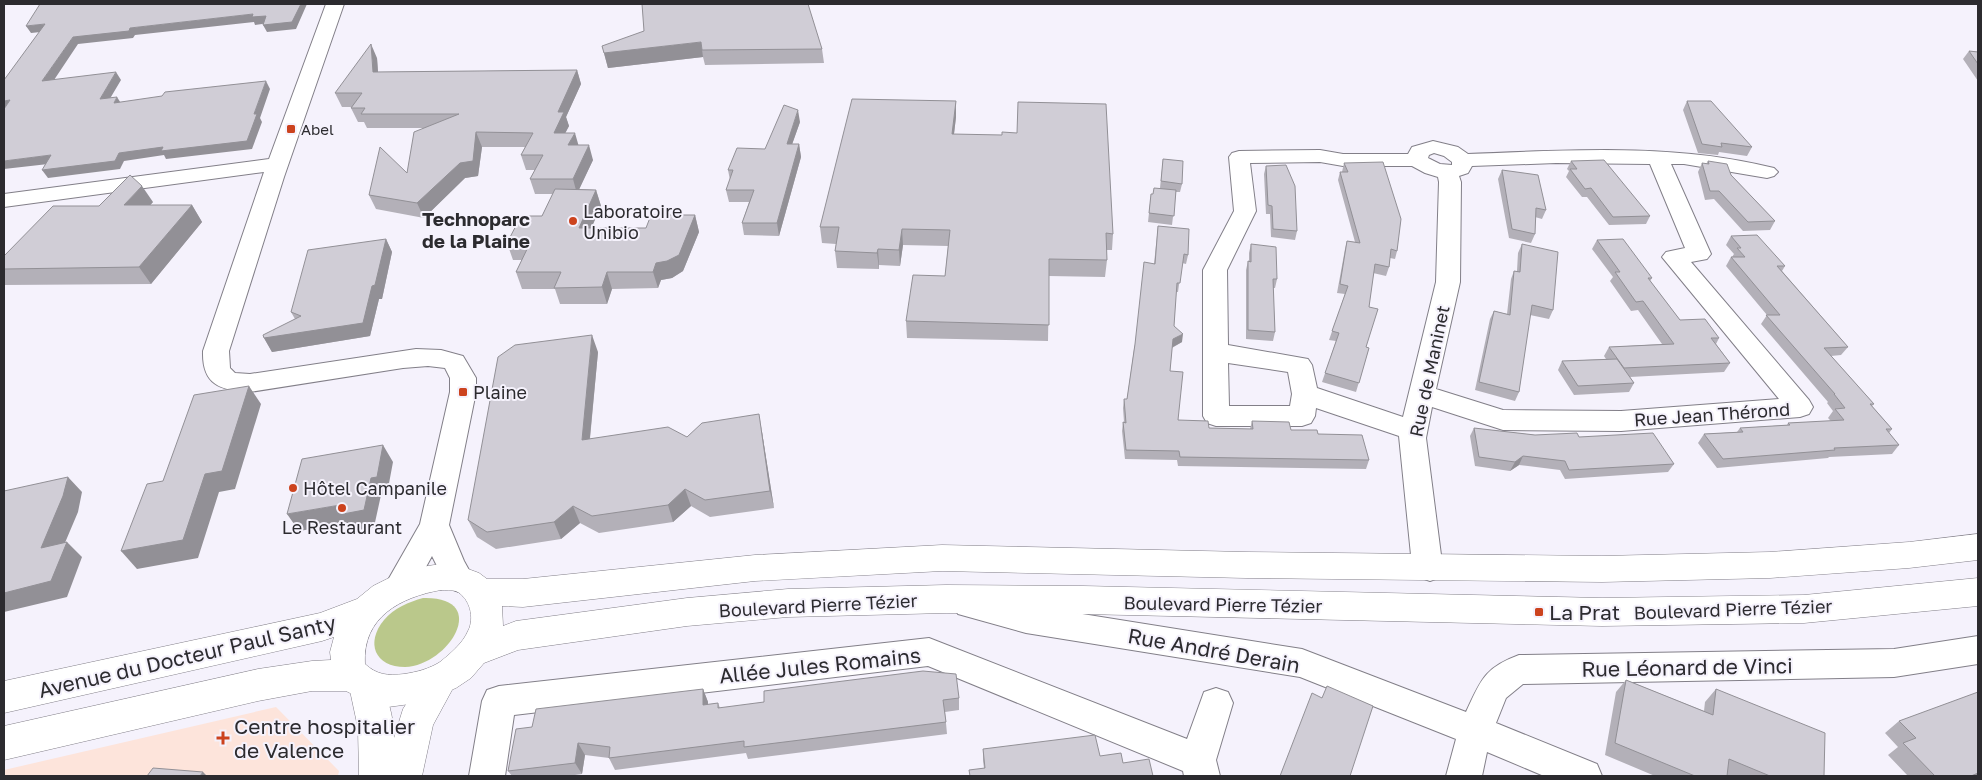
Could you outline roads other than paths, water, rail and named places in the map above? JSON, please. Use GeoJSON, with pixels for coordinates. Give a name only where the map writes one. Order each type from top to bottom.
{"type":"FeatureCollection","features":[{"type":"Feature","properties":{"kind":"main road"},"geometry":{"type":"LineString","coordinates":[[377,776],[376,728],[359,680],[347,660],[348,643],[355,626],[368,609],[400,587],[427,579],[441,577],[470,585],[523,593],[756,568],[942,558],[1430,568],[1602,569],[1770,565],[1909,555],[1978,547]]}},
{"type":"Feature","properties":{"kind":"main road"},"geometry":{"type":"LineString","coordinates":[[4,743],[258,685],[312,676],[359,680],[388,692],[414,689],[441,678],[458,667],[472,653],[485,631],[488,610],[470,585]]}},
{"type":"Feature","properties":{"kind":"main road","name":"Boulevard Pierre Tézier"},"geometry":{"type":"LineString","coordinates":[[472,653],[516,636],[687,612],[788,603],[946,599],[1602,612],[1804,609],[1978,592]]}},
{"type":"Feature","properties":{"kind":"main road","name":"Avenue du Docteur Paul Santy"},"geometry":{"type":"LineString","coordinates":[[4,697],[322,628],[368,609]]}},
{"type":"Feature","properties":{"kind":"main road"},"geometry":{"type":"LineString","coordinates":[[404,776],[416,721],[441,678]]}},
{"type":"Feature","properties":{"kind":"street"},"geometry":{"type":"LineString","coordinates":[[335,4],[278,164],[216,351],[215,365],[219,374],[228,381],[250,383],[403,359],[443,358],[454,362],[463,378],[463,392],[434,524],[400,587]]}},
{"type":"Feature","properties":{"kind":"street"},"geometry":{"type":"LineString","coordinates":[[1216,352],[1300,365],[1305,394],[1302,416],[1216,416],[1215,270],[1245,211],[1239,157],[1320,156],[1343,160],[1417,160],[1428,169],[1556,157],[1684,158],[1767,172]]}},
{"type":"Feature","properties":{"kind":"street","name":"Rue Jean Thérond"},"geometry":{"type":"LineString","coordinates":[[1422,394],[1503,420],[1621,421],[1800,407],[1674,257],[1699,254],[1658,158]]}},
{"type":"Feature","properties":{"kind":"street"},"geometry":{"type":"LineString","coordinates":[[4,201],[278,164]]}},
{"type":"Feature","properties":{"kind":"street","name":"Rue de Maninet"},"geometry":{"type":"LineString","coordinates":[[1430,568],[1426,554],[1412,438],[1448,282],[1450,182],[1455,166]]}},
{"type":"Feature","properties":{"kind":"street"},"geometry":{"type":"LineString","coordinates":[[1305,394],[1413,431]]}},
{"type":"Feature","properties":{"kind":"street"},"geometry":{"type":"LineString","coordinates":[[434,524],[451,566],[470,585]]}},
{"type":"Feature","properties":{"kind":"street","name":"Rue André Derain"},"geometry":{"type":"LineString","coordinates":[[946,599],[1026,619],[1302,662],[1584,776]]}},
{"type":"Feature","properties":{"kind":"street","name":"Rue Léonard de Vinci"},"geometry":{"type":"LineString","coordinates":[[1464,776],[1475,731],[1494,688],[1505,678],[1519,670],[1894,663],[1978,650]]}},
{"type":"Feature","properties":{"kind":"street","name":"Allée Jules Romains"},"geometry":{"type":"LineString","coordinates":[[487,776],[499,701],[929,652],[1200,768],[1216,703]]}},
{"type":"Feature","properties":{"kind":"place","name":"Abel"},"geometry":{"type":"Point","coordinates":[291,129]}},
{"type":"Feature","properties":{"kind":"place","name":"Laboratoire Unibio"},"geometry":{"type":"Point","coordinates":[573,221]}},
{"type":"Feature","properties":{"kind":"place","name":"Plaine"},"geometry":{"type":"Point","coordinates":[463,392]}},
{"type":"Feature","properties":{"kind":"place","name":"Hôtel Campanile"},"geometry":{"type":"Point","coordinates":[293,488]}},
{"type":"Feature","properties":{"kind":"place","name":"Le Restaurant"},"geometry":{"type":"Point","coordinates":[342,508]}},
{"type":"Feature","properties":{"kind":"place","name":"La Prat"},"geometry":{"type":"Point","coordinates":[1539,612]}},
{"type":"Feature","properties":{"kind":"place","name":"Centre hospitalier de Valence"},"geometry":{"type":"Point","coordinates":[223,738]}},
{"type":"Feature","properties":{"kind":"district","name":"Technoparc de la Plaine"},"geometry":{"type":"Point","coordinates":[476,229]}}]}
